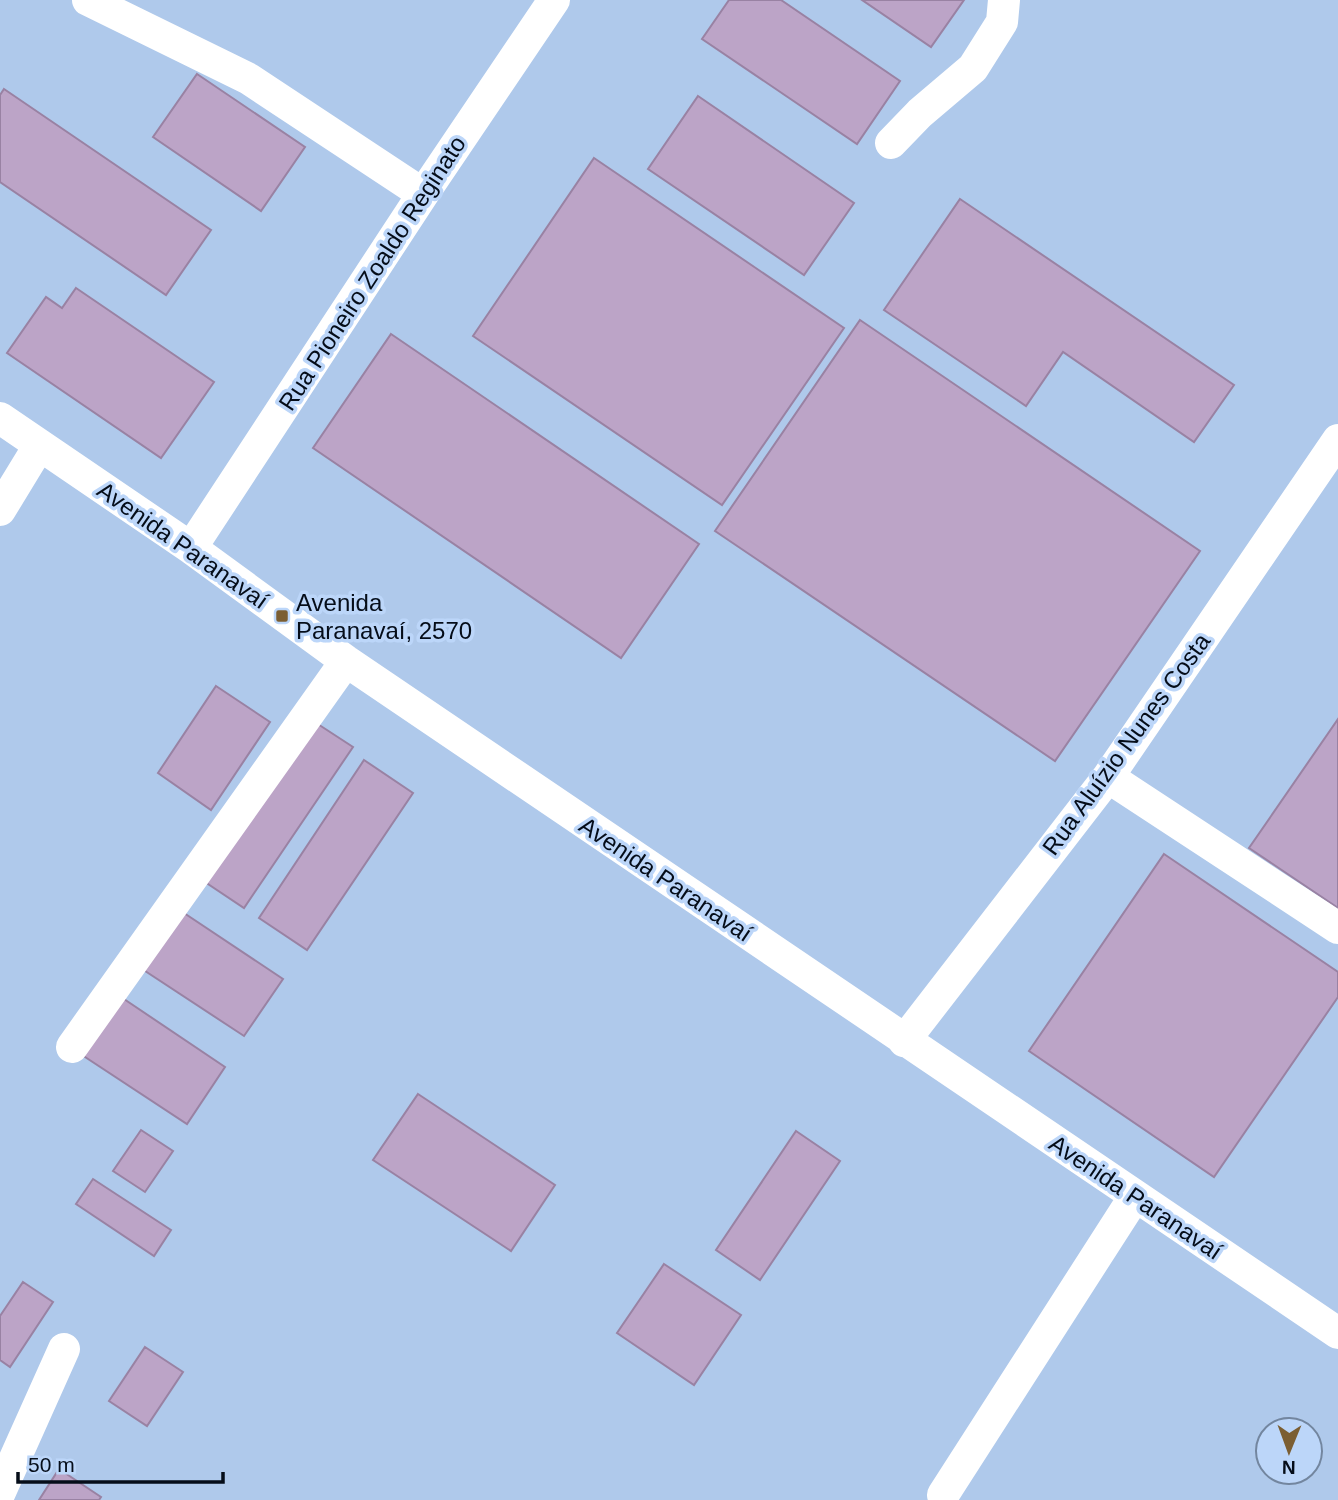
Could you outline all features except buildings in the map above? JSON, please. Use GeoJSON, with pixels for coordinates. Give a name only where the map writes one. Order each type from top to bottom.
{"type":"FeatureCollection","features":[{"type":"Feature","properties":{"kind":"street"},"geometry":{"type":"LineString","coordinates":[[88,0],[249,79],[423,194]]}},
{"type":"Feature","properties":{"kind":"street","name":"Rua Pioneiro Zoaldo Reginato"},"geometry":{"type":"LineString","coordinates":[[191,548],[554,0]]}},
{"type":"Feature","properties":{"kind":"street"},"geometry":{"type":"LineString","coordinates":[[891,142],[973,68],[1002,22],[1004,0]]}},
{"type":"Feature","properties":{"kind":"street","name":"Avenida Paranavaí"},"geometry":{"type":"LineString","coordinates":[[0,418],[191,548],[346,661],[1338,1333]]}},
{"type":"Feature","properties":{"kind":"street","name":"Rua Aluízio Nunes Costa"},"geometry":{"type":"LineString","coordinates":[[904,1041],[1108,776],[1338,440]]}},
{"type":"Feature","properties":{"kind":"street"},"geometry":{"type":"LineString","coordinates":[[0,510],[39,446]]}},
{"type":"Feature","properties":{"kind":"street"},"geometry":{"type":"LineString","coordinates":[[72,1047],[346,661]]}},
{"type":"Feature","properties":{"kind":"street"},"geometry":{"type":"LineString","coordinates":[[1108,776],[1338,928]]}},
{"type":"Feature","properties":{"kind":"street"},"geometry":{"type":"LineString","coordinates":[[943,1495],[1135,1196]]}},
{"type":"Feature","properties":{"kind":"street"},"geometry":{"type":"LineString","coordinates":[[0,1492],[64,1349]]}},
{"type":"Feature","properties":{"kind":"place","name":"Avenida Paranavaí, 2570"},"geometry":{"type":"Point","coordinates":[282,616]}}]}
